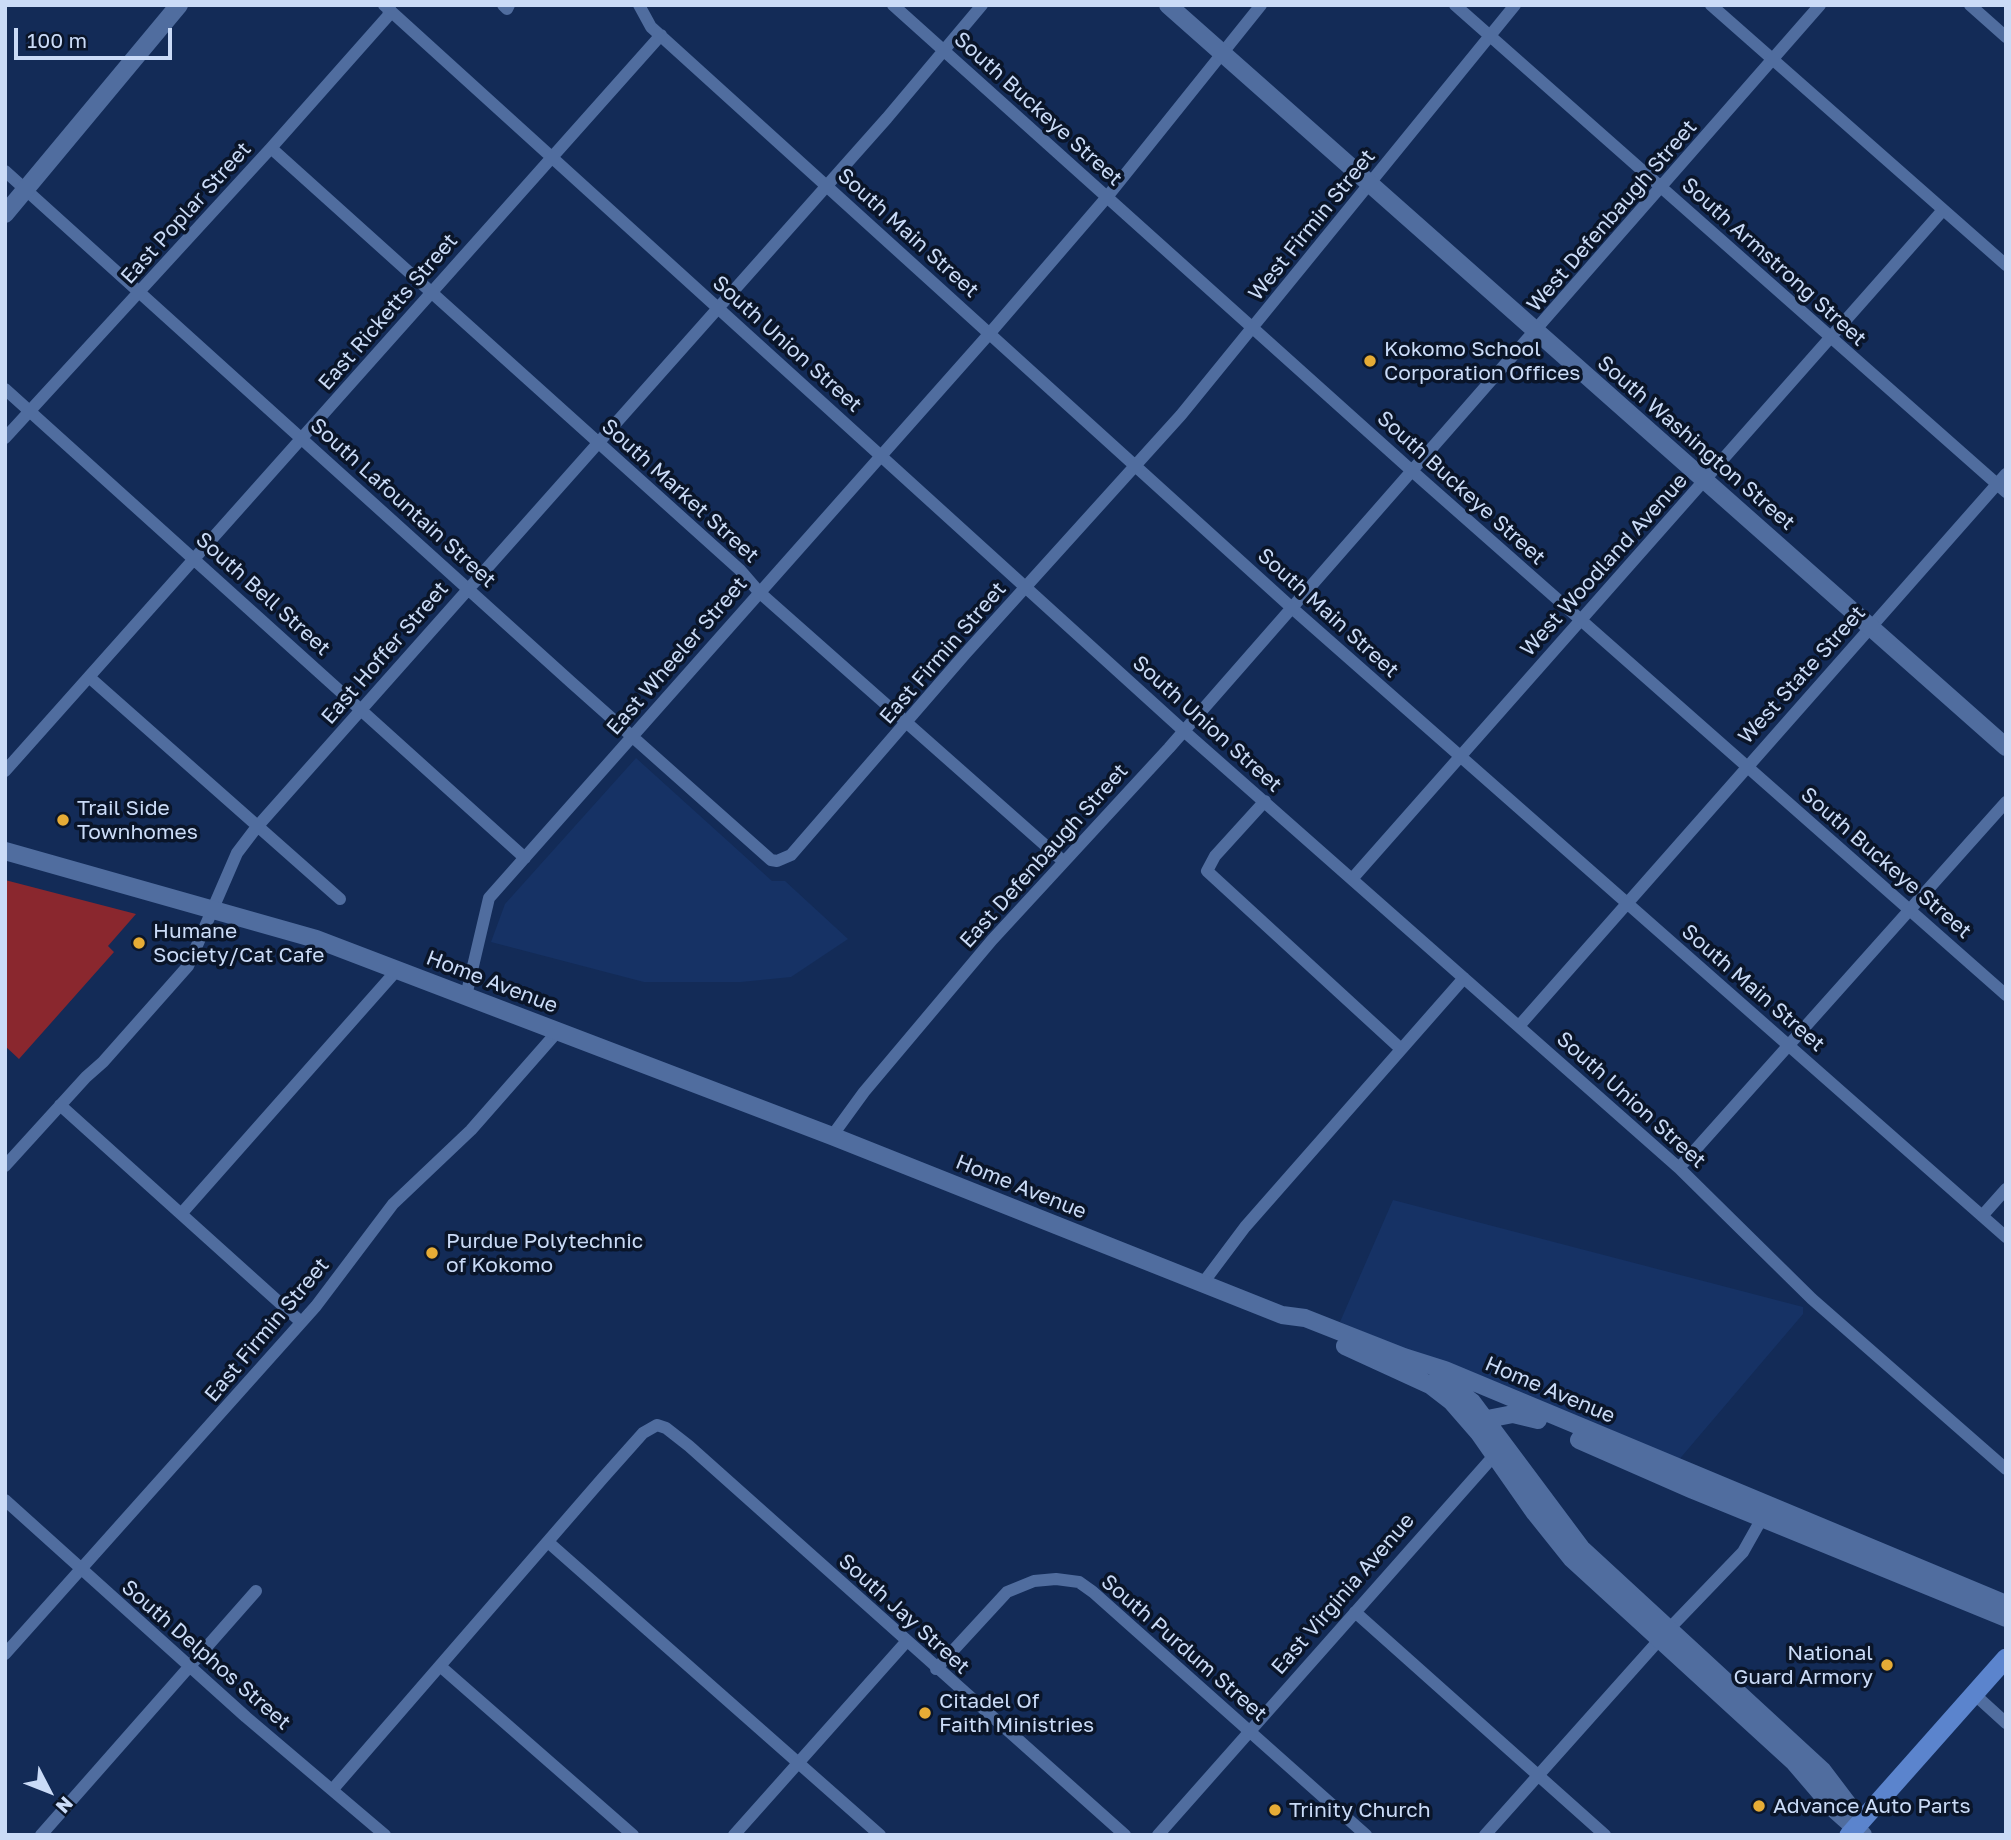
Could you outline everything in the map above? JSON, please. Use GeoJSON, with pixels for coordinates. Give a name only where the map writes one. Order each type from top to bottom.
{"type":"FeatureCollection","features":[{"type":"Feature","properties":{"kind":"main road"},"geometry":{"type":"LineString","coordinates":[[5,214],[179,5]]}},
{"type":"Feature","properties":{"kind":"main road","name":"South Washington Street"},"geometry":{"type":"LineString","coordinates":[[1168,5],[2006,747]]}},
{"type":"Feature","properties":{"kind":"main road","name":"Home Avenue"},"geometry":{"type":"LineString","coordinates":[[5,851],[211,907],[316,939],[832,1136],[1282,1315],[1305,1318],[1445,1370],[2006,1618]]}},
{"type":"Feature","properties":{"kind":"main road"},"geometry":{"type":"LineString","coordinates":[[1282,1315],[1430,1385],[1478,1421]]}},
{"type":"Feature","properties":{"kind":"main road"},"geometry":{"type":"LineString","coordinates":[[1404,1357],[1458,1389],[1499,1450],[1581,1548],[1663,1635],[1822,1770],[1847,1803],[1856,1832]]}},
{"type":"Feature","properties":{"kind":"main road","name":"Home Avenue"},"geometry":{"type":"LineString","coordinates":[[1478,1421],[1524,1414],[1623,1461],[2006,1604]]}},
{"type":"Feature","properties":{"kind":"main road"},"geometry":{"type":"LineString","coordinates":[[1856,1832],[1973,1693],[2006,1658]]}},
{"type":"Feature","properties":{"kind":"street","name":"South Main Street"},"geometry":{"type":"LineString","coordinates":[[639,5],[661,35],[1292,607],[2006,1237]]}},
{"type":"Feature","properties":{"kind":"street","name":"South Buckeye Street"},"geometry":{"type":"LineString","coordinates":[[893,5],[1412,471],[2006,995]]}},
{"type":"Feature","properties":{"kind":"street","name":"East Hoffer Street"},"geometry":{"type":"LineString","coordinates":[[5,1166],[188,966],[211,907],[237,852],[256,828],[982,5]]}},
{"type":"Feature","properties":{"kind":"street","name":"East Wheeler Street"},"geometry":{"type":"LineString","coordinates":[[466,996],[489,898],[990,333],[1107,197],[1261,5]]}},
{"type":"Feature","properties":{"kind":"street","name":"South Armstrong Street"},"geometry":{"type":"LineString","coordinates":[[1455,5],[2001,488]]}},
{"type":"Feature","properties":{"kind":"street","name":"West Firmin Street"},"geometry":{"type":"LineString","coordinates":[[1136,466],[1253,328],[1515,5]]}},
{"type":"Feature","properties":{"kind":"street"},"geometry":{"type":"LineString","coordinates":[[1711,5],[2006,265]]}},
{"type":"Feature","properties":{"kind":"street","name":"West Defenbaugh Street"},"geometry":{"type":"LineString","coordinates":[[1292,607],[1821,5]]}},
{"type":"Feature","properties":{"kind":"street"},"geometry":{"type":"LineString","coordinates":[[1970,5],[2006,37]]}},
{"type":"Feature","properties":{"kind":"street","name":"East Poplar Street"},"geometry":{"type":"LineString","coordinates":[[5,439],[388,16],[388,6]]}},
{"type":"Feature","properties":{"kind":"street","name":"South Union Street"},"geometry":{"type":"LineString","coordinates":[[388,6],[1184,731],[1679,1168],[1812,1299],[2006,1469]]}},
{"type":"Feature","properties":{"kind":"street","name":"East Ricketts Street"},"geometry":{"type":"LineString","coordinates":[[5,771],[661,35]]}},
{"type":"Feature","properties":{"kind":"street","name":"South Market Street"},"geometry":{"type":"LineString","coordinates":[[271,148],[740,570],[759,592],[1063,861]]}},
{"type":"Feature","properties":{"kind":"street","name":"South Lafountain Street"},"geometry":{"type":"LineString","coordinates":[[5,171],[771,860],[776,861]]}},
{"type":"Feature","properties":{"kind":"street","name":"West Woodland Avenue"},"geometry":{"type":"LineString","coordinates":[[1352,879],[1943,210]]}},
{"type":"Feature","properties":{"kind":"street","name":"South Bell Street"},"geometry":{"type":"LineString","coordinates":[[5,388],[525,858]]}},
{"type":"Feature","properties":{"kind":"street","name":"East Firmin Street"},"geometry":{"type":"LineString","coordinates":[[776,861],[791,855],[1136,466]]}},
{"type":"Feature","properties":{"kind":"street","name":"West State Street"},"geometry":{"type":"LineString","coordinates":[[1519,1026],[1747,766],[2001,488],[2006,474]]}},
{"type":"Feature","properties":{"kind":"street","name":"East Defenbaugh Street"},"geometry":{"type":"LineString","coordinates":[[832,1136],[864,1092],[974,960],[1184,731],[1292,607]]}},
{"type":"Feature","properties":{"kind":"street"},"geometry":{"type":"LineString","coordinates":[[89,677],[256,828],[340,899]]}},
{"type":"Feature","properties":{"kind":"street"},"geometry":{"type":"LineString","coordinates":[[1265,801],[1215,856],[1207,871],[1401,1049]]}},
{"type":"Feature","properties":{"kind":"street"},"geometry":{"type":"LineString","coordinates":[[1679,1168],[2006,802]]}},
{"type":"Feature","properties":{"kind":"street"},"geometry":{"type":"LineString","coordinates":[[181,1214],[397,970]]}},
{"type":"Feature","properties":{"kind":"street"},"geometry":{"type":"LineString","coordinates":[[1203,1283],[1245,1227],[1464,978]]}},
{"type":"Feature","properties":{"kind":"street","name":"East Firmin Street"},"geometry":{"type":"LineString","coordinates":[[5,1654],[302,1322],[393,1204],[471,1130],[558,1031]]}},
{"type":"Feature","properties":{"kind":"street"},"geometry":{"type":"LineString","coordinates":[[60,1105],[302,1322]]}},
{"type":"Feature","properties":{"kind":"street"},"geometry":{"type":"LineString","coordinates":[[1982,1216],[2006,1189]]}},
{"type":"Feature","properties":{"kind":"street","name":"South Jay Street"},"geometry":{"type":"LineString","coordinates":[[548,1542],[643,1433],[657,1425],[666,1428],[1125,1835]]}},
{"type":"Feature","properties":{"kind":"street","name":"East Virginia Avenue"},"geometry":{"type":"LineString","coordinates":[[1158,1835],[1499,1450]]}},
{"type":"Feature","properties":{"kind":"street","name":"South Delphos Street"},"geometry":{"type":"LineString","coordinates":[[5,1500],[189,1667],[385,1835]]}},
{"type":"Feature","properties":{"kind":"street"},"geometry":{"type":"LineString","coordinates":[[1485,1835],[1663,1635],[1742,1552],[1765,1512]]}},
{"type":"Feature","properties":{"kind":"street"},"geometry":{"type":"LineString","coordinates":[[333,1789],[548,1542],[880,1835]]}},
{"type":"Feature","properties":{"kind":"street","name":"South Purdum Street"},"geometry":{"type":"LineString","coordinates":[[936,1669],[1007,1592],[1034,1581],[1068,1580],[1093,1591],[1366,1835]]}},
{"type":"Feature","properties":{"kind":"street"},"geometry":{"type":"LineString","coordinates":[[41,1835],[256,1591]]}},
{"type":"Feature","properties":{"kind":"street"},"geometry":{"type":"LineString","coordinates":[[1355,1612],[1605,1835]]}},
{"type":"Feature","properties":{"kind":"street"},"geometry":{"type":"LineString","coordinates":[[734,1835],[906,1643]]}},
{"type":"Feature","properties":{"kind":"street"},"geometry":{"type":"LineString","coordinates":[[440,1666],[633,1835]]}},
{"type":"Feature","properties":{"kind":"street"},"geometry":{"type":"LineString","coordinates":[[1973,1693],[2006,1723]]}},
{"type":"Feature","properties":{"kind":"shaded area"},"geometry":{"type":"Polygon","coordinates":[[[636,758],[772,881],[785,881],[848,939],[791,977],[741,982],[644,982],[491,942],[505,904],[636,758]]]}},
{"type":"Feature","properties":{"kind":"shaded area"},"geometry":{"type":"Polygon","coordinates":[[[5,880],[136,914],[108,946],[114,952],[19,1059],[5,1046],[5,880]]]}},
{"type":"Feature","properties":{"kind":"shaded area"},"geometry":{"type":"Polygon","coordinates":[[[1393,1200],[1803,1307],[1803,1314],[1677,1462],[1340,1322],[1393,1200]]]}},
{"type":"Feature","properties":{"kind":"place","name":"Kokomo School Corporation Offices"},"geometry":{"type":"Point","coordinates":[1370,361]}},
{"type":"Feature","properties":{"kind":"place","name":"Trail Side Townhomes"},"geometry":{"type":"Point","coordinates":[63,820]}},
{"type":"Feature","properties":{"kind":"place","name":"Humane Society/Cat Cafe"},"geometry":{"type":"Point","coordinates":[139,943]}},
{"type":"Feature","properties":{"kind":"place","name":"Purdue Polytechnic of Kokomo"},"geometry":{"type":"Point","coordinates":[432,1253]}},
{"type":"Feature","properties":{"kind":"place","name":"National Guard Armory"},"geometry":{"type":"Point","coordinates":[1887,1665]}},
{"type":"Feature","properties":{"kind":"place","name":"Citadel Of Faith Ministries"},"geometry":{"type":"Point","coordinates":[925,1713]}},
{"type":"Feature","properties":{"kind":"place","name":"Advance Auto Parts"},"geometry":{"type":"Point","coordinates":[1759,1806]}},
{"type":"Feature","properties":{"kind":"place","name":"Trinity Church"},"geometry":{"type":"Point","coordinates":[1275,1810]}}]}
